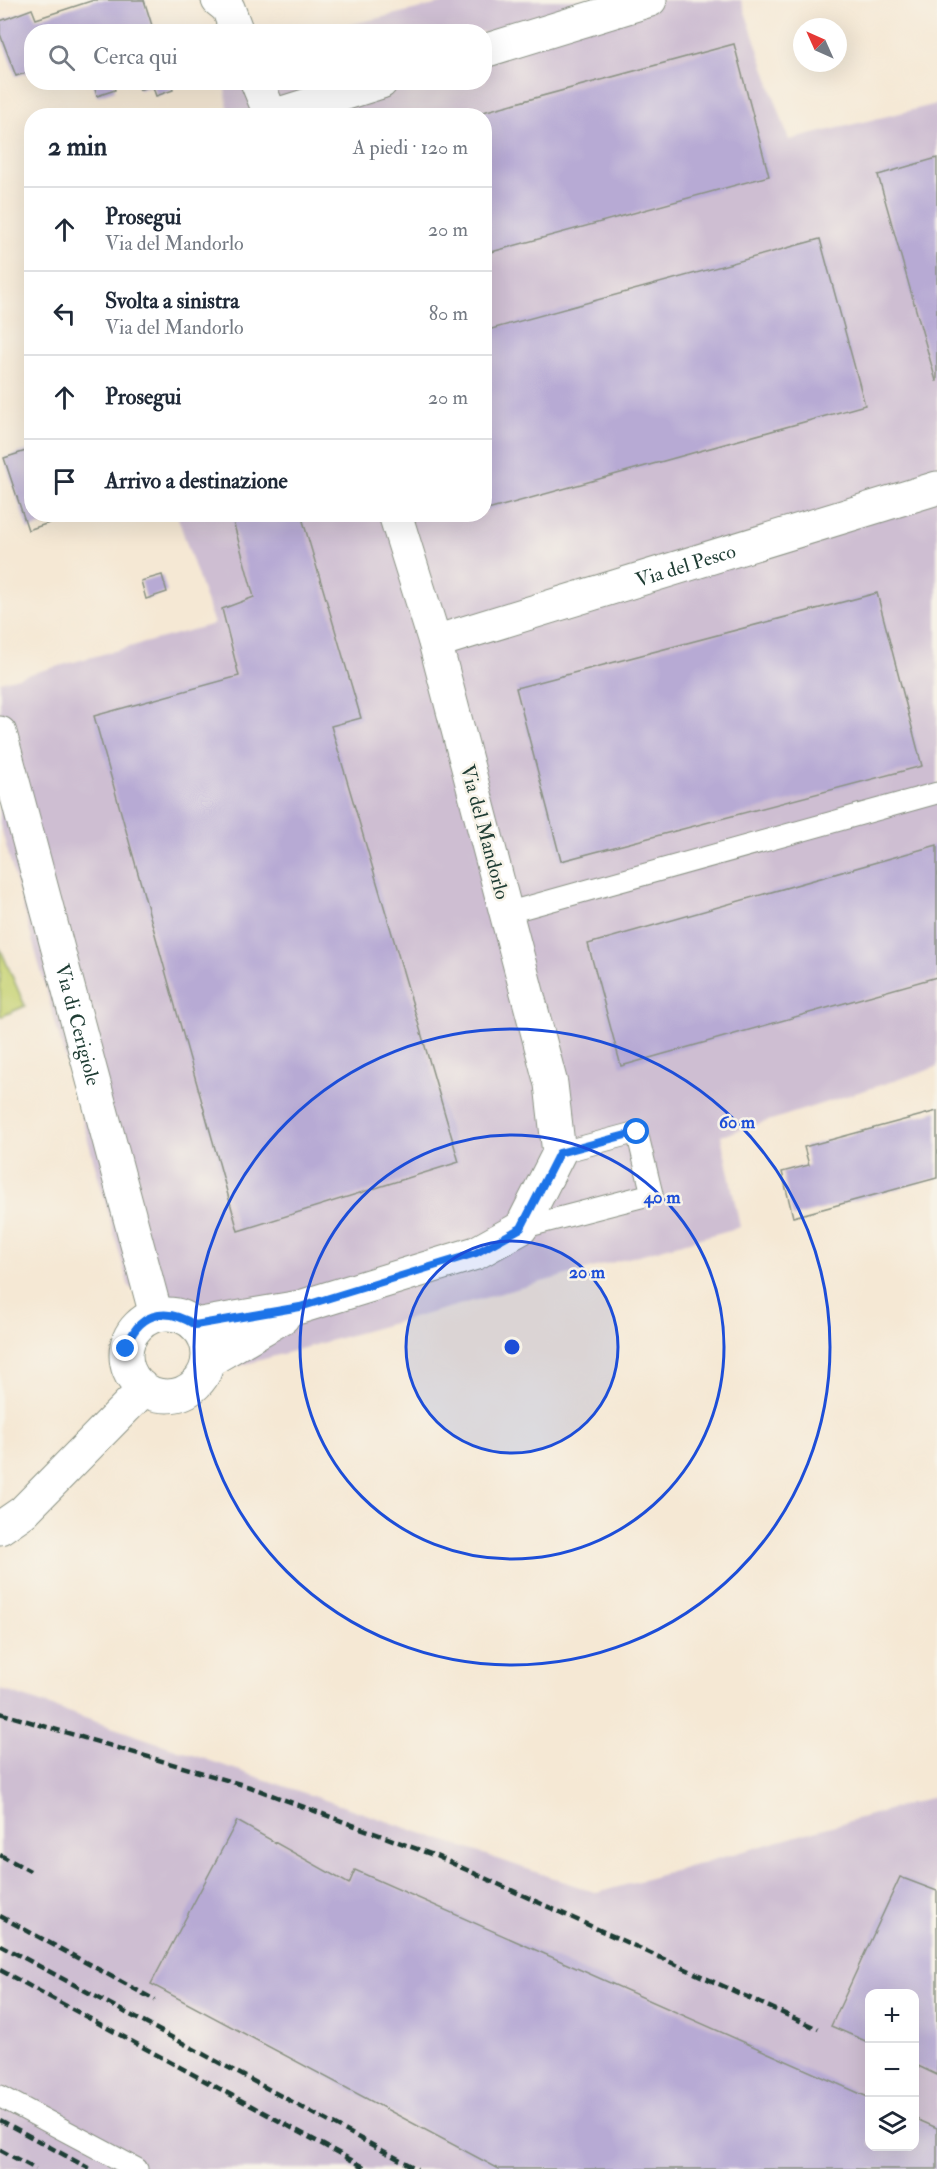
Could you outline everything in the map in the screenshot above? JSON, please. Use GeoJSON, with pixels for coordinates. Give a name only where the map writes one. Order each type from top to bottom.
{"type":"FeatureCollection","features":[{"type":"Feature","properties":{"kind":"street"},"geometry":{"type":"LineString","coordinates":[[218,0],[228,8],[234,24]]}},
{"type":"Feature","properties":{"kind":"street"},"geometry":{"type":"LineString","coordinates":[[492,49],[650,0]]}},
{"type":"Feature","properties":{"kind":"street"},"geometry":{"type":"LineString","coordinates":[[261,90],[268,108]]}},
{"type":"Feature","properties":{"kind":"street"},"geometry":{"type":"LineString","coordinates":[[298,108],[355,90]]}},
{"type":"Feature","properties":{"kind":"street","name":"Via del Pesco"},"geometry":{"type":"LineString","coordinates":[[435,642],[937,488]]}},
{"type":"Feature","properties":{"kind":"street","name":"Via del Mandorlo"},"geometry":{"type":"LineString","coordinates":[[398,522],[435,642],[551,1084],[559,1153]]}},
{"type":"Feature","properties":{"kind":"street","name":"Via di Cerigiole"},"geometry":{"type":"LineString","coordinates":[[0,733],[156,1316]]}},
{"type":"Feature","properties":{"kind":"street"},"geometry":{"type":"LineString","coordinates":[[195,1325],[300,1307],[476,1253],[521,1228],[559,1153]]}},
{"type":"Feature","properties":{"kind":"street"},"geometry":{"type":"LineString","coordinates":[[208,1374],[300,1307]]}},
{"type":"Feature","properties":{"kind":"street"},"geometry":{"type":"LineString","coordinates":[[156,1397],[127,1369],[126,1349],[130,1335],[142,1321],[168,1314],[183,1317],[195,1325],[207,1346],[208,1374]]}},
{"type":"Feature","properties":{"kind":"street"},"geometry":{"type":"LineString","coordinates":[[0,1528],[23,1512],[156,1396],[175,1396],[189,1391],[205,1371],[208,1374]]}},
{"type":"Feature","properties":{"kind":"lane"},"geometry":{"type":"LineString","coordinates":[[506,913],[937,793]]}},
{"type":"Feature","properties":{"kind":"lane"},"geometry":{"type":"LineString","coordinates":[[521,1228],[652,1194],[637,1132],[559,1153]]}},
{"type":"Feature","properties":{"kind":"lane"},"geometry":{"type":"LineString","coordinates":[[0,2096],[137,2169]]}},
{"type":"Feature","properties":{"kind":"path"},"geometry":{"type":"LineString","coordinates":[[156,1397],[200,1396],[208,1374]]}},
{"type":"Feature","properties":{"kind":"shaded area"},"geometry":{"type":"Polygon","coordinates":[[[456,0],[741,0],[789,140],[937,104],[937,1067],[721,1136],[740,1227],[239,1366],[129,1287],[0,824],[0,682],[214,624],[179,522],[492,522],[492,108],[228,108],[225,90],[492,90],[492,24],[353,24],[456,0]]]}},
{"type":"Feature","properties":{"kind":"shaded area"},"geometry":{"type":"Polygon","coordinates":[[[0,1689],[597,1893],[937,1796],[937,2169],[0,2169],[0,1689]]]}},
{"type":"Feature","properties":{"kind":"green space"},"geometry":{"type":"Polygon","coordinates":[[[0,948],[25,1006],[0,1017],[0,948]]]}},
{"type":"Feature","properties":{"kind":"building"},"geometry":{"type":"Polygon","coordinates":[[[94,0],[144,0],[152,24],[24,24],[24,74],[16,76],[0,34],[0,21],[32,9],[36,19],[94,0]]]}},
{"type":"Feature","properties":{"kind":"building"},"geometry":{"type":"Polygon","coordinates":[[[734,44],[769,176],[492,252],[492,110],[734,44]]]}},
{"type":"Feature","properties":{"kind":"building"},"geometry":{"type":"Polygon","coordinates":[[[95,90],[115,90],[97,96],[95,90]]]}},
{"type":"Feature","properties":{"kind":"building"},"geometry":{"type":"Polygon","coordinates":[[[154,90],[173,90],[156,96],[154,90]]]}},
{"type":"Feature","properties":{"kind":"building"},"geometry":{"type":"Polygon","coordinates":[[[937,158],[937,381],[936,381],[878,175],[937,158]]]}},
{"type":"Feature","properties":{"kind":"building"},"geometry":{"type":"Polygon","coordinates":[[[820,239],[865,405],[492,509],[492,329],[820,239]]]}},
{"type":"Feature","properties":{"kind":"building"},"geometry":{"type":"Polygon","coordinates":[[[24,452],[24,518],[4,458],[24,452]]]}},
{"type":"Feature","properties":{"kind":"building"},"geometry":{"type":"Polygon","coordinates":[[[25,522],[52,522],[28,530],[25,522]]]}},
{"type":"Feature","properties":{"kind":"building"},"geometry":{"type":"Polygon","coordinates":[[[233,522],[303,522],[361,718],[331,726],[459,1162],[238,1231],[94,716],[239,676],[222,609],[254,597],[233,522]]]}},
{"type":"Feature","properties":{"kind":"building"},"geometry":{"type":"Polygon","coordinates":[[[162,575],[167,592],[146,599],[141,581],[162,575]]]}},
{"type":"Feature","properties":{"kind":"building"},"geometry":{"type":"Polygon","coordinates":[[[877,593],[922,766],[561,861],[516,688],[877,593]]]}},
{"type":"Feature","properties":{"kind":"building"},"geometry":{"type":"Polygon","coordinates":[[[937,845],[937,977],[621,1066],[588,944],[937,845]]]}},
{"type":"Feature","properties":{"kind":"building"},"geometry":{"type":"Polygon","coordinates":[[[937,1111],[937,1178],[793,1217],[782,1172],[809,1165],[804,1147],[937,1111]]]}},
{"type":"Feature","properties":{"kind":"building"},"geometry":{"type":"Polygon","coordinates":[[[237,1821],[349,1884],[355,1870],[865,2096],[865,2151],[919,2151],[919,2120],[937,2128],[937,2169],[499,2169],[151,1984],[237,1821]]]}},
{"type":"Feature","properties":{"kind":"building"},"geometry":{"type":"Polygon","coordinates":[[[900,1877],[937,1891],[937,2075],[919,2066],[919,1989],[865,1989],[865,2041],[831,2026],[900,1877]]]}},
{"type":"Feature","properties":{"kind":"railway"},"geometry":{"type":"LineString","coordinates":[[0,1713],[250,1787],[436,1856],[818,2029]]}},
{"type":"Feature","properties":{"kind":"railway"},"geometry":{"type":"LineString","coordinates":[[0,1855],[30,1871]]}},
{"type":"Feature","properties":{"kind":"railway"},"geometry":{"type":"LineString","coordinates":[[0,1916],[155,2000]]}},
{"type":"Feature","properties":{"kind":"railway"},"geometry":{"type":"LineString","coordinates":[[0,1945],[417,2169]]}},
{"type":"Feature","properties":{"kind":"railway"},"geometry":{"type":"LineString","coordinates":[[0,1970],[368,2169]]}},
{"type":"Feature","properties":{"kind":"railway"},"geometry":{"type":"LineString","coordinates":[[0,2120],[90,2169]]}},
{"type":"Feature","properties":{"kind":"railway"},"geometry":{"type":"LineString","coordinates":[[0,2150],[36,2169]]}},
{"type":"Feature","properties":{"kind":"route"},"geometry":{"type":"LineString","coordinates":[[126,1349],[130,1335],[142,1321],[156,1316],[168,1314],[183,1317],[195,1325],[300,1307],[476,1253],[521,1228],[559,1153],[637,1132]]}}]}
